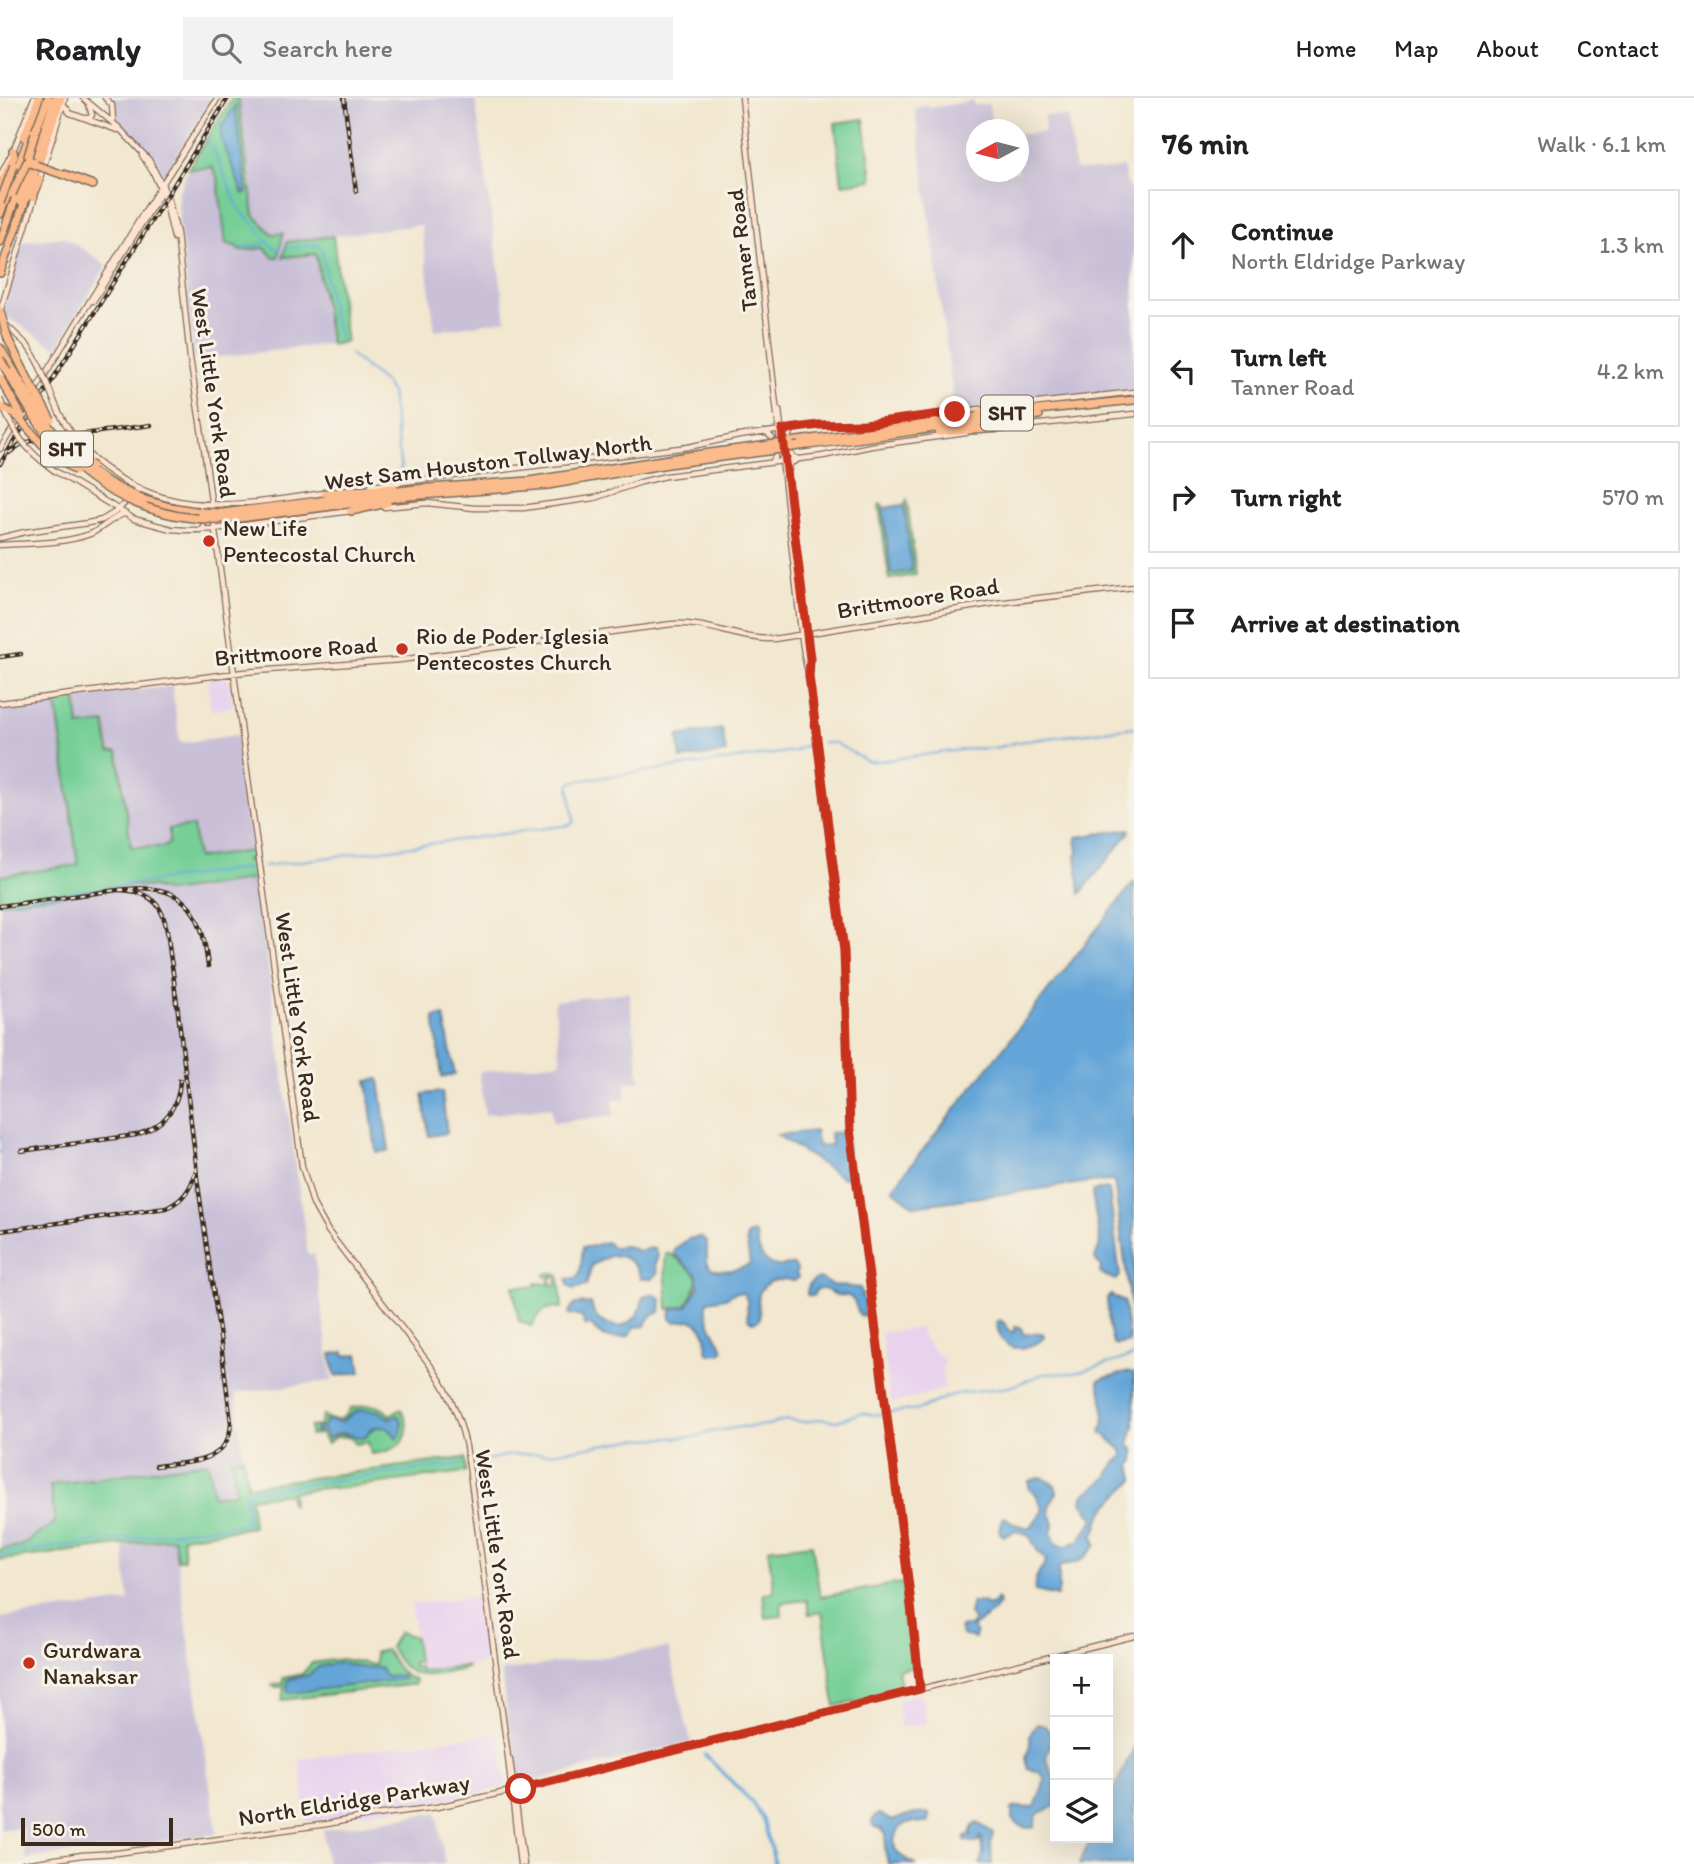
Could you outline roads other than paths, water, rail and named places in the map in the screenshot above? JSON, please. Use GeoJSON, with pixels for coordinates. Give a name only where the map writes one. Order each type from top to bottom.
{"type":"FeatureCollection","features":[{"type":"Feature","properties":{"kind":"highway"},"geometry":{"type":"LineString","coordinates":[[0,228],[45,98]]}},
{"type":"Feature","properties":{"kind":"highway"},"geometry":{"type":"LineString","coordinates":[[0,214],[22,143],[45,98]]}},
{"type":"Feature","properties":{"kind":"highway"},"geometry":{"type":"LineString","coordinates":[[0,271],[3,254],[32,167],[45,98]]}},
{"type":"Feature","properties":{"kind":"highway"},"geometry":{"type":"LineString","coordinates":[[0,202],[45,98]]}},
{"type":"Feature","properties":{"kind":"highway"},"geometry":{"type":"LineString","coordinates":[[0,243],[45,98]]}},
{"type":"Feature","properties":{"kind":"highway"},"geometry":{"type":"LineString","coordinates":[[0,271],[63,100]]}},
{"type":"Feature","properties":{"kind":"highway"},"geometry":{"type":"LineString","coordinates":[[12,194],[27,162],[64,174],[28,159],[35,133]]}},
{"type":"Feature","properties":{"kind":"highway"},"geometry":{"type":"LineString","coordinates":[[0,187],[14,156],[13,151]]}},
{"type":"Feature","properties":{"kind":"highway"},"geometry":{"type":"LineString","coordinates":[[0,194],[15,169]]}},
{"type":"Feature","properties":{"kind":"highway"},"geometry":{"type":"LineString","coordinates":[[8,251],[40,179]]}},
{"type":"Feature","properties":{"kind":"highway"},"geometry":{"type":"LineString","coordinates":[[0,243],[18,211]]}},
{"type":"Feature","properties":{"kind":"highway"},"geometry":{"type":"LineString","coordinates":[[1,307],[8,338],[56,428],[72,448],[105,475],[145,500]]}},
{"type":"Feature","properties":{"kind":"highway","name":"West Sam Houston Tollway North"},"geometry":{"type":"LineString","coordinates":[[0,348],[44,422],[81,463],[105,480],[145,500],[196,512],[247,514],[409,496],[548,485],[851,434],[988,415],[1134,402]]}},
{"type":"Feature","properties":{"kind":"highway"},"geometry":{"type":"LineString","coordinates":[[0,360],[19,372],[35,393]]}},
{"type":"Feature","properties":{"kind":"highway","name":"West Sam Houston Tollway North"},"geometry":{"type":"LineString","coordinates":[[0,360],[36,418],[76,467],[106,489],[144,507],[180,517],[209,520],[415,489],[529,481],[680,457],[769,448]]}},
{"type":"Feature","properties":{"kind":"highway"},"geometry":{"type":"LineString","coordinates":[[0,378],[26,422],[42,441],[74,470]]}},
{"type":"Feature","properties":{"kind":"highway","name":"West Sam Houston Tollway North"},"geometry":{"type":"LineString","coordinates":[[796,444],[911,432],[1134,402]]}},
{"type":"Feature","properties":{"kind":"highway"},"geometry":{"type":"LineString","coordinates":[[0,406],[17,416],[42,444],[74,470],[106,489]]}},
{"type":"Feature","properties":{"kind":"highway"},"geometry":{"type":"LineString","coordinates":[[851,434],[855,431],[1003,407]]}},
{"type":"Feature","properties":{"kind":"highway"},"geometry":{"type":"LineString","coordinates":[[911,432],[1003,428]]}},
{"type":"Feature","properties":{"kind":"highway","name":"SHT"},"geometry":{"type":"LineString","coordinates":[[487,484],[680,457]]}},
{"type":"Feature","properties":{"kind":"highway"},"geometry":{"type":"LineString","coordinates":[[325,492],[410,487],[415,489]]}},
{"type":"Feature","properties":{"kind":"highway"},"geometry":{"type":"LineString","coordinates":[[351,511],[402,500],[472,492]]}},
{"type":"Feature","properties":{"kind":"main road"},"geometry":{"type":"LineString","coordinates":[[0,176],[45,98]]}},
{"type":"Feature","properties":{"kind":"main road"},"geometry":{"type":"LineString","coordinates":[[0,449],[93,295],[218,98]]}},
{"type":"Feature","properties":{"kind":"main road","name":"Tanner Road"},"geometry":{"type":"LineString","coordinates":[[742,98],[776,398],[790,491],[804,635]]}},
{"type":"Feature","properties":{"kind":"main road"},"geometry":{"type":"LineString","coordinates":[[98,109],[107,108],[106,99]]}},
{"type":"Feature","properties":{"kind":"main road"},"geometry":{"type":"LineString","coordinates":[[106,99],[111,105],[113,122]]}},
{"type":"Feature","properties":{"kind":"main road"},"geometry":{"type":"LineString","coordinates":[[63,100],[70,113]]}},
{"type":"Feature","properties":{"kind":"main road"},"geometry":{"type":"LineString","coordinates":[[8,327],[1,307],[63,100]]}},
{"type":"Feature","properties":{"kind":"main road"},"geometry":{"type":"LineString","coordinates":[[84,118],[90,118],[92,115],[86,101]]}},
{"type":"Feature","properties":{"kind":"main road","name":"West Little York Road"},"geometry":{"type":"LineString","coordinates":[[86,101],[119,130]]}},
{"type":"Feature","properties":{"kind":"main road","name":"West Little York Road"},"geometry":{"type":"LineString","coordinates":[[86,101],[149,160],[159,176],[162,188]]}},
{"type":"Feature","properties":{"kind":"main road"},"geometry":{"type":"LineString","coordinates":[[59,118],[70,113],[119,130]]}},
{"type":"Feature","properties":{"kind":"main road","name":"West Little York Road"},"geometry":{"type":"LineString","coordinates":[[140,151],[162,188],[173,213],[177,233],[194,391],[303,1174],[313,1203],[328,1231],[433,1369],[446,1388],[459,1418],[469,1465],[507,1749],[512,1766],[522,1864]]}},
{"type":"Feature","properties":{"kind":"main road"},"geometry":{"type":"LineString","coordinates":[[159,176],[169,176]]}},
{"type":"Feature","properties":{"kind":"main road"},"geometry":{"type":"LineString","coordinates":[[0,319],[27,345],[40,366],[63,421],[92,458],[114,476],[138,489],[160,497],[201,505],[225,505],[688,447],[793,428],[865,424],[1134,392]]}},
{"type":"Feature","properties":{"kind":"main road"},"geometry":{"type":"LineString","coordinates":[[0,399],[18,438],[35,456],[55,471],[134,519],[155,526],[199,531],[427,503],[497,509],[531,507],[594,498],[656,478],[1003,428],[1134,414]]}},
{"type":"Feature","properties":{"kind":"main road"},"geometry":{"type":"LineString","coordinates":[[778,412],[785,424],[793,428]]}},
{"type":"Feature","properties":{"kind":"main road"},"geometry":{"type":"LineString","coordinates":[[764,432],[773,429],[778,412]]}},
{"type":"Feature","properties":{"kind":"main road"},"geometry":{"type":"LineString","coordinates":[[793,428],[788,437],[790,454],[799,459]]}},
{"type":"Feature","properties":{"kind":"main road"},"geometry":{"type":"LineString","coordinates":[[764,432],[774,439],[776,456],[772,463]]}},
{"type":"Feature","properties":{"kind":"main road"},"geometry":{"type":"LineString","coordinates":[[790,491],[790,467],[793,461],[799,459]]}},
{"type":"Feature","properties":{"kind":"main road","name":"Tanner Road"},"geometry":{"type":"LineString","coordinates":[[784,461],[784,483],[804,635],[811,667],[809,676],[844,951],[850,1129],[920,1689]]}},
{"type":"Feature","properties":{"kind":"main road"},"geometry":{"type":"LineString","coordinates":[[772,463],[781,471],[784,483]]}},
{"type":"Feature","properties":{"kind":"main road"},"geometry":{"type":"LineString","coordinates":[[0,538],[102,520],[117,511],[138,489]]}},
{"type":"Feature","properties":{"kind":"main road"},"geometry":{"type":"LineString","coordinates":[[102,520],[108,512],[104,503]]}},
{"type":"Feature","properties":{"kind":"main road"},"geometry":{"type":"LineString","coordinates":[[199,531],[205,522],[201,505]]}},
{"type":"Feature","properties":{"kind":"main road"},"geometry":{"type":"LineString","coordinates":[[225,505],[221,514],[222,521],[231,527]]}},
{"type":"Feature","properties":{"kind":"main road"},"geometry":{"type":"LineString","coordinates":[[0,545],[87,535],[124,514]]}},
{"type":"Feature","properties":{"kind":"main road"},"geometry":{"type":"LineString","coordinates":[[41,542],[40,535],[45,529]]}},
{"type":"Feature","properties":{"kind":"main road","name":"Brittmoore Road"},"geometry":{"type":"LineString","coordinates":[[0,703],[234,673],[400,660],[672,624],[693,624],[763,639],[804,635],[996,603],[1134,587]]}},
{"type":"Feature","properties":{"kind":"main road","name":"North Eldridge Parkway"},"geometry":{"type":"LineString","coordinates":[[23,1864],[195,1843],[437,1807],[513,1791],[1134,1636]]}},
{"type":"Feature","properties":{"kind":"water"},"geometry":{"type":"Polygon","coordinates":[[[235,105],[247,192],[243,194],[221,138],[221,128],[235,105]]]}},
{"type":"Feature","properties":{"kind":"water"},"geometry":{"type":"Polygon","coordinates":[[[904,505],[912,571],[891,574],[883,508],[904,505]]]}},
{"type":"Feature","properties":{"kind":"water"},"geometry":{"type":"Polygon","coordinates":[[[722,729],[726,753],[681,759],[678,736],[722,729]]]}},
{"type":"Feature","properties":{"kind":"water"},"geometry":{"type":"Polygon","coordinates":[[[1128,829],[1129,833],[1080,894],[1076,837],[1128,829]]]}},
{"type":"Feature","properties":{"kind":"water"},"geometry":{"type":"Polygon","coordinates":[[[1134,882],[1134,1330],[1114,1181],[914,1206],[892,1189],[1134,882]]]}},
{"type":"Feature","properties":{"kind":"water"},"geometry":{"type":"Polygon","coordinates":[[[444,1016],[455,1075],[442,1077],[434,1017],[444,1016]]]}},
{"type":"Feature","properties":{"kind":"water"},"geometry":{"type":"Polygon","coordinates":[[[379,1079],[389,1151],[376,1152],[367,1081],[379,1079]]]}},
{"type":"Feature","properties":{"kind":"water"},"geometry":{"type":"Polygon","coordinates":[[[442,1092],[447,1133],[429,1136],[423,1094],[442,1092]]]}},
{"type":"Feature","properties":{"kind":"water"},"geometry":{"type":"Polygon","coordinates":[[[815,1131],[818,1146],[831,1145],[830,1133],[845,1132],[851,1177],[843,1178],[777,1135],[815,1131]]]}},
{"type":"Feature","properties":{"kind":"water"},"geometry":{"type":"Polygon","coordinates":[[[1106,1188],[1109,1190],[1120,1276],[1116,1280],[1101,1274],[1101,1266],[1095,1259],[1100,1243],[1092,1193],[1106,1188]]]}},
{"type":"Feature","properties":{"kind":"water"},"geometry":{"type":"Polygon","coordinates":[[[753,1233],[759,1251],[767,1262],[777,1266],[794,1265],[798,1278],[794,1281],[776,1280],[765,1285],[759,1295],[760,1318],[755,1322],[748,1319],[747,1302],[743,1293],[736,1292],[725,1298],[708,1301],[709,1320],[724,1350],[709,1354],[706,1350],[706,1336],[700,1326],[691,1320],[675,1322],[670,1318],[673,1309],[687,1306],[699,1285],[697,1275],[674,1254],[674,1250],[688,1239],[700,1237],[707,1242],[707,1262],[711,1269],[736,1269],[750,1264],[746,1239],[753,1233]]]}},
{"type":"Feature","properties":{"kind":"water"},"geometry":{"type":"Polygon","coordinates":[[[606,1242],[613,1247],[626,1246],[638,1251],[655,1249],[658,1255],[655,1265],[658,1273],[652,1279],[641,1279],[631,1262],[612,1255],[592,1265],[586,1286],[573,1289],[568,1285],[567,1279],[576,1278],[580,1272],[583,1247],[606,1242]]]}},
{"type":"Feature","properties":{"kind":"water"},"geometry":{"type":"Polygon","coordinates":[[[820,1278],[832,1285],[860,1288],[865,1303],[864,1316],[860,1316],[854,1302],[847,1296],[822,1289],[816,1290],[813,1296],[807,1295],[810,1284],[820,1278]]]}},
{"type":"Feature","properties":{"kind":"water"},"geometry":{"type":"Polygon","coordinates":[[[654,1294],[661,1299],[660,1312],[649,1319],[645,1326],[635,1327],[629,1336],[604,1336],[591,1325],[585,1325],[582,1317],[569,1314],[575,1304],[591,1303],[598,1319],[620,1327],[636,1316],[643,1297],[654,1294]]]}},
{"type":"Feature","properties":{"kind":"water"},"geometry":{"type":"Polygon","coordinates":[[[1111,1295],[1124,1302],[1129,1342],[1116,1345],[1113,1343],[1107,1298],[1111,1295]]]}},
{"type":"Feature","properties":{"kind":"water"},"geometry":{"type":"Polygon","coordinates":[[[1000,1320],[1009,1331],[1014,1332],[1015,1327],[1021,1328],[1023,1334],[1043,1333],[1044,1337],[1037,1343],[1022,1348],[1010,1346],[1000,1335],[996,1322],[1000,1320]]]}},
{"type":"Feature","properties":{"kind":"water"},"geometry":{"type":"Polygon","coordinates":[[[344,1352],[345,1356],[358,1354],[361,1372],[335,1376],[331,1354],[344,1352]]]}},
{"type":"Feature","properties":{"kind":"water"},"geometry":{"type":"Polygon","coordinates":[[[1134,1373],[1134,1427],[1129,1443],[1134,1448],[1134,1461],[1131,1465],[1134,1480],[1100,1517],[1093,1534],[1096,1545],[1092,1550],[1080,1561],[1059,1568],[1057,1596],[1035,1591],[1036,1580],[1046,1559],[1037,1550],[1029,1535],[1017,1531],[1004,1536],[1000,1533],[1002,1518],[1030,1528],[1043,1510],[1036,1494],[1029,1489],[1029,1481],[1042,1477],[1055,1485],[1057,1493],[1050,1507],[1054,1522],[1051,1533],[1056,1543],[1064,1547],[1079,1541],[1094,1519],[1082,1502],[1083,1496],[1106,1478],[1123,1456],[1122,1450],[1101,1432],[1104,1413],[1098,1381],[1134,1373]]]}},
{"type":"Feature","properties":{"kind":"water"},"geometry":{"type":"Polygon","coordinates":[[[378,1411],[389,1418],[399,1416],[402,1425],[399,1436],[397,1438],[389,1429],[380,1427],[371,1428],[366,1437],[362,1438],[342,1433],[327,1438],[324,1431],[315,1432],[316,1429],[324,1427],[326,1420],[341,1422],[355,1412],[378,1411]]]}},
{"type":"Feature","properties":{"kind":"water"},"geometry":{"type":"Polygon","coordinates":[[[997,1599],[999,1603],[994,1611],[973,1626],[976,1634],[974,1638],[962,1635],[960,1627],[971,1626],[973,1619],[969,1614],[972,1602],[983,1602],[987,1606],[997,1599]]]}},
{"type":"Feature","properties":{"kind":"water"},"geometry":{"type":"Polygon","coordinates":[[[337,1663],[363,1668],[378,1667],[385,1676],[402,1675],[404,1679],[288,1692],[287,1681],[290,1679],[309,1675],[318,1667],[337,1663]]]}},
{"type":"Feature","properties":{"kind":"water"},"geometry":{"type":"Polygon","coordinates":[[[1037,1724],[1045,1726],[1050,1733],[1046,1757],[1050,1767],[1050,1808],[1040,1812],[1036,1817],[1035,1827],[1029,1828],[1012,1820],[1012,1809],[1035,1807],[1045,1780],[1041,1773],[1028,1768],[1026,1758],[1030,1734],[1037,1724]]]}},
{"type":"Feature","properties":{"kind":"water"},"geometry":{"type":"Polygon","coordinates":[[[1134,1747],[1134,1864],[1079,1864],[1089,1843],[1113,1843],[1113,1792],[1134,1747]]]}},
{"type":"Feature","properties":{"kind":"water"},"geometry":{"type":"Polygon","coordinates":[[[879,1814],[892,1821],[908,1815],[929,1814],[929,1822],[907,1823],[900,1828],[894,1839],[899,1854],[916,1864],[888,1864],[886,1834],[873,1826],[874,1817],[879,1814]]]}},
{"type":"Feature","properties":{"kind":"water"},"geometry":{"type":"Polygon","coordinates":[[[978,1823],[993,1833],[992,1864],[980,1864],[982,1838],[979,1837],[980,1842],[965,1840],[965,1836],[971,1835],[973,1826],[978,1823]]]}},
{"type":"Feature","properties":{"kind":"waterway"},"geometry":{"type":"LineString","coordinates":[[201,134],[213,149],[239,209],[271,246],[279,249]]}},
{"type":"Feature","properties":{"kind":"waterway"},"geometry":{"type":"LineString","coordinates":[[240,248],[266,243]]}},
{"type":"Feature","properties":{"kind":"waterway"},"geometry":{"type":"LineString","coordinates":[[288,248],[317,244],[322,250],[332,315],[341,341]]}},
{"type":"Feature","properties":{"kind":"waterway"},"geometry":{"type":"LineString","coordinates":[[350,354],[386,384],[391,393],[402,477]]}},
{"type":"Feature","properties":{"kind":"waterway"},"geometry":{"type":"LineString","coordinates":[[823,743],[835,743],[867,761],[879,761],[975,748],[996,748],[1017,742],[1134,727]]}},
{"type":"Feature","properties":{"kind":"waterway"},"geometry":{"type":"LineString","coordinates":[[264,866],[570,825],[574,820],[569,787],[575,781],[795,751],[803,746],[814,745]]}},
{"type":"Feature","properties":{"kind":"waterway"},"geometry":{"type":"LineString","coordinates":[[0,902],[256,867]]}},
{"type":"Feature","properties":{"kind":"waterway"},"geometry":{"type":"LineString","coordinates":[[476,1462],[510,1455],[551,1453],[638,1439],[695,1437],[710,1432],[769,1425],[786,1420],[837,1421],[861,1413],[873,1415],[920,1409],[949,1396],[1010,1387],[1043,1374],[1075,1373],[1134,1356]]}},
{"type":"Feature","properties":{"kind":"waterway"},"geometry":{"type":"LineString","coordinates":[[0,1554],[248,1523],[245,1494],[462,1464]]}},
{"type":"Feature","properties":{"kind":"waterway"},"geometry":{"type":"LineString","coordinates":[[705,1755],[752,1802],[763,1819],[775,1864]]}},
{"type":"Feature","properties":{"kind":"railway"},"geometry":{"type":"LineString","coordinates":[[0,464],[228,98]]}},
{"type":"Feature","properties":{"kind":"railway"},"geometry":{"type":"LineString","coordinates":[[344,98],[356,191]]}},
{"type":"Feature","properties":{"kind":"railway"},"geometry":{"type":"LineString","coordinates":[[9,453],[31,441],[151,425]]}},
{"type":"Feature","properties":{"kind":"railway"},"geometry":{"type":"LineString","coordinates":[[0,657],[21,654]]}},
{"type":"Feature","properties":{"kind":"railway"},"geometry":{"type":"LineString","coordinates":[[0,906],[127,889],[158,890],[183,901],[193,913],[202,933],[208,966]]}},
{"type":"Feature","properties":{"kind":"railway"},"geometry":{"type":"LineString","coordinates":[[119,890],[145,895],[160,908],[167,929],[176,1003]]}},
{"type":"Feature","properties":{"kind":"railway"},"geometry":{"type":"LineString","coordinates":[[156,1466],[193,1462],[215,1454],[223,1447],[231,1423],[197,1178],[176,995]]}},
{"type":"Feature","properties":{"kind":"railway"},"geometry":{"type":"LineString","coordinates":[[21,1151],[145,1132],[161,1122],[172,1108],[180,1080]]}},
{"type":"Feature","properties":{"kind":"railway"},"geometry":{"type":"LineString","coordinates":[[0,1231],[166,1208],[185,1194],[195,1173]]}},
{"type":"Feature","properties":{"kind":"place","name":"New Life Pentecostal Church"},"geometry":{"type":"Point","coordinates":[209,541]}},
{"type":"Feature","properties":{"kind":"place","name":"Rio de Poder Iglesia Pentecostes Church"},"geometry":{"type":"Point","coordinates":[402,649]}},
{"type":"Feature","properties":{"kind":"place","name":"Gurdwara Nanaksar"},"geometry":{"type":"Point","coordinates":[29,1663]}}]}
